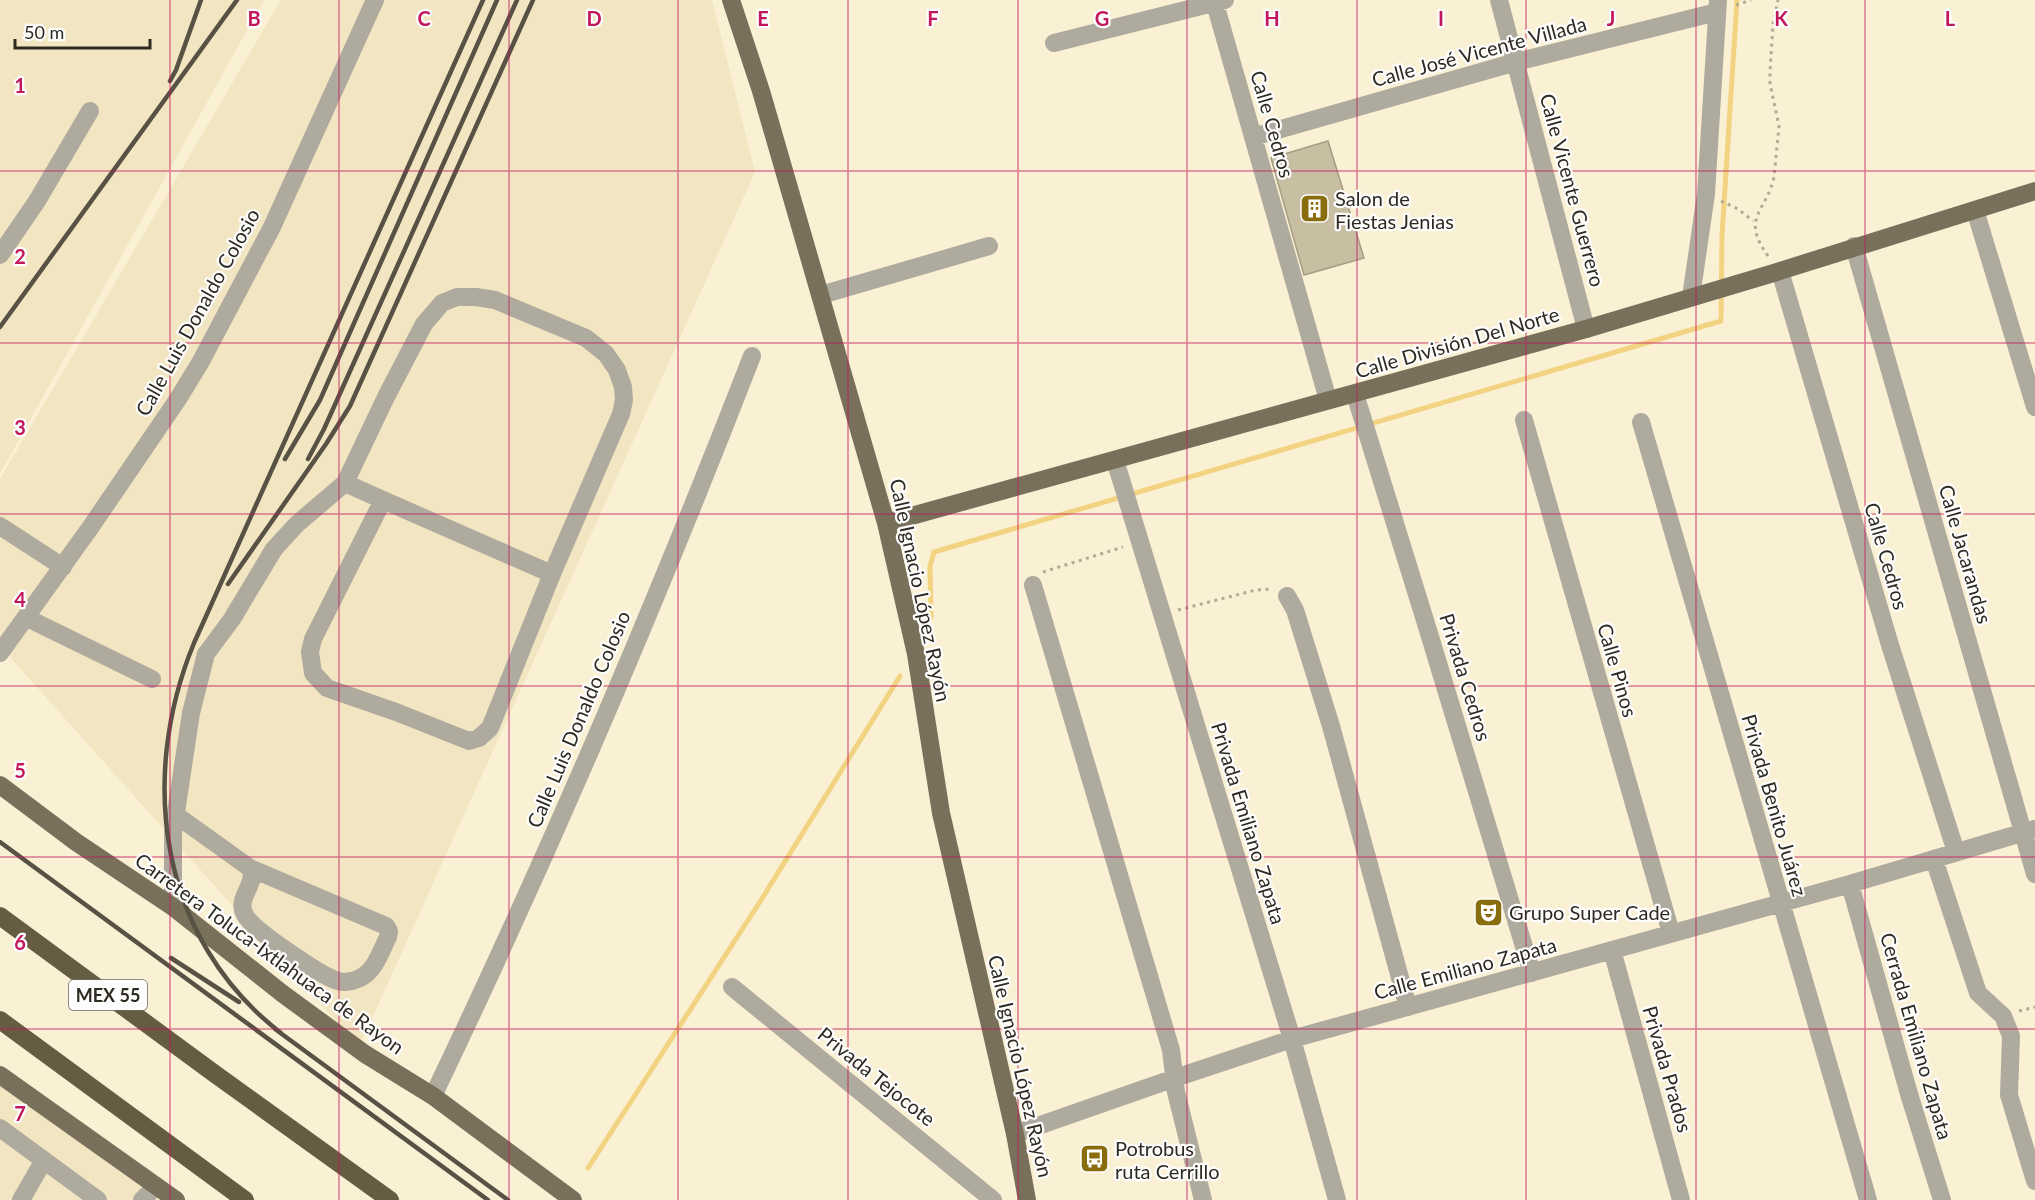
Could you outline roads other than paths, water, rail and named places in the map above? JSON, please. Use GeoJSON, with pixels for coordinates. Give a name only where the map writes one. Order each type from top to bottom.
{"type":"FeatureCollection","features":[{"type":"Feature","properties":{"kind":"highway","name":"MEX 55"},"geometry":{"type":"LineString","coordinates":[[0,916],[390,1200]]}},
{"type":"Feature","properties":{"kind":"highway"},"geometry":{"type":"LineString","coordinates":[[0,1020],[245,1200]]}},
{"type":"Feature","properties":{"kind":"main road","name":"Calle Ignacio López Rayón"},"geometry":{"type":"LineString","coordinates":[[731,0],[761,91],[886,523],[916,654],[941,813],[1015,1134],[1027,1200]]}},
{"type":"Feature","properties":{"kind":"main road","name":"Calle División Del Norte"},"geometry":{"type":"LineString","coordinates":[[886,523],[1328,400],[1357,400],[2035,191]]}},
{"type":"Feature","properties":{"kind":"main road","name":"Carretera Toluca-Ixtlahuaca de Rayon"},"geometry":{"type":"LineString","coordinates":[[0,785],[76,842],[173,907],[283,994],[365,1054],[433,1096],[573,1200]]}},
{"type":"Feature","properties":{"kind":"main road"},"geometry":{"type":"LineString","coordinates":[[0,1075],[176,1200]]}},
{"type":"Feature","properties":{"kind":"street","name":"Calle Luis Donaldo Colosio"},"geometry":{"type":"LineString","coordinates":[[0,653],[63,567],[178,399],[205,353],[272,226],[375,0]]}},
{"type":"Feature","properties":{"kind":"street","name":"Calle Vicente Guerrero"},"geometry":{"type":"LineString","coordinates":[[1499,0],[1586,329]]}},
{"type":"Feature","properties":{"kind":"street"},"geometry":{"type":"LineString","coordinates":[[1054,43],[1218,1]]}},
{"type":"Feature","properties":{"kind":"street","name":"Calle Cedros"},"geometry":{"type":"LineString","coordinates":[[1218,1],[1253,137],[1328,400]]}},
{"type":"Feature","properties":{"kind":"street"},"geometry":{"type":"LineString","coordinates":[[1691,297],[1706,194],[1721,7]]}},
{"type":"Feature","properties":{"kind":"street","name":"Calle José Vicente Villada"},"geometry":{"type":"LineString","coordinates":[[1253,137],[1516,62],[1721,7]]}},
{"type":"Feature","properties":{"kind":"street"},"geometry":{"type":"LineString","coordinates":[[0,255],[37,201],[90,111]]}},
{"type":"Feature","properties":{"kind":"street"},"geometry":{"type":"LineString","coordinates":[[1975,210],[2035,407]]}},
{"type":"Feature","properties":{"kind":"street"},"geometry":{"type":"LineString","coordinates":[[821,295],[989,246]]}},
{"type":"Feature","properties":{"kind":"street","name":"Calle Jacarandas"},"geometry":{"type":"LineString","coordinates":[[1854,246],[2029,831],[2035,874]]}},
{"type":"Feature","properties":{"kind":"street","name":"Calle Cedros"},"geometry":{"type":"LineString","coordinates":[[1780,271],[1890,645],[1956,852]]}},
{"type":"Feature","properties":{"kind":"street"},"geometry":{"type":"LineString","coordinates":[[173,907],[173,832],[191,713],[206,654],[232,619],[273,549],[297,524],[345,483],[424,324],[442,303],[457,297],[495,300],[586,338],[606,354],[617,370],[623,387],[624,400],[621,414],[552,574],[490,728],[479,738],[468,741],[327,688],[313,673],[310,652],[313,639],[383,500]]}},
{"type":"Feature","properties":{"kind":"street","name":"Calle Luis Donaldo Colosio"},"geometry":{"type":"LineString","coordinates":[[433,1096],[478,1002],[586,759],[659,588],[752,356]]}},
{"type":"Feature","properties":{"kind":"street","name":"Privada Cedros"},"geometry":{"type":"LineString","coordinates":[[1357,400],[1532,974]]}},
{"type":"Feature","properties":{"kind":"street","name":"Calle Pinos"},"geometry":{"type":"LineString","coordinates":[[1524,420],[1671,933]]}},
{"type":"Feature","properties":{"kind":"street","name":"Privada Benito Juárez"},"geometry":{"type":"LineString","coordinates":[[1641,422],[1866,1200]]}},
{"type":"Feature","properties":{"kind":"street","name":"Privada Emiliano Zapata"},"geometry":{"type":"LineString","coordinates":[[1115,460],[1292,1040],[1337,1200]]}},
{"type":"Feature","properties":{"kind":"street"},"geometry":{"type":"LineString","coordinates":[[345,483],[552,574]]}},
{"type":"Feature","properties":{"kind":"street"},"geometry":{"type":"LineString","coordinates":[[0,526],[63,567]]}},
{"type":"Feature","properties":{"kind":"street"},"geometry":{"type":"LineString","coordinates":[[1033,585],[1171,1050],[1179,1106],[1203,1200]]}},
{"type":"Feature","properties":{"kind":"street"},"geometry":{"type":"LineString","coordinates":[[1287,596],[1295,610],[1331,726],[1408,1007]]}},
{"type":"Feature","properties":{"kind":"street"},"geometry":{"type":"LineString","coordinates":[[27,618],[152,679]]}},
{"type":"Feature","properties":{"kind":"street"},"geometry":{"type":"LineString","coordinates":[[176,815],[250,868],[386,926],[388,937],[370,970],[359,978],[339,981],[319,972],[256,928],[245,916],[242,904],[252,877],[250,868]]}},
{"type":"Feature","properties":{"kind":"street","name":"Calle Emiliano Zapata"},"geometry":{"type":"LineString","coordinates":[[1015,1134],[1292,1040],[1850,884],[2029,831]]}},
{"type":"Feature","properties":{"kind":"street"},"geometry":{"type":"LineString","coordinates":[[1934,859],[1978,993],[2003,1016],[2011,1036],[2009,1095],[2035,1180]]}},
{"type":"Feature","properties":{"kind":"street","name":"Cerrada Emiliano Zapata"},"geometry":{"type":"LineString","coordinates":[[1850,884],[1909,1094],[1942,1200]]}},
{"type":"Feature","properties":{"kind":"street","name":"Privada Prados"},"geometry":{"type":"LineString","coordinates":[[1612,951],[1682,1200]]}},
{"type":"Feature","properties":{"kind":"street","name":"Privada Tejocote"},"geometry":{"type":"LineString","coordinates":[[732,987],[993,1200]]}},
{"type":"Feature","properties":{"kind":"street"},"geometry":{"type":"LineString","coordinates":[[0,1128],[98,1200]]}},
{"type":"Feature","properties":{"kind":"street"},"geometry":{"type":"LineString","coordinates":[[21,1200],[44,1160]]}},
{"type":"Feature","properties":{"kind":"street"},"geometry":{"type":"LineString","coordinates":[[142,1200],[156,1186]]}},
{"type":"Feature","properties":{"kind":"waterway"},"geometry":{"type":"LineString","coordinates":[[931,618],[930,566],[934,552],[1721,321],[1722,235],[1737,0]]}},
{"type":"Feature","properties":{"kind":"waterway"},"geometry":{"type":"LineString","coordinates":[[588,1168],[763,897],[900,676]]}},
{"type":"Feature","properties":{"kind":"railway"},"geometry":{"type":"LineString","coordinates":[[170,81],[201,0]]}},
{"type":"Feature","properties":{"kind":"railway"},"geometry":{"type":"LineString","coordinates":[[0,327],[237,0]]}},
{"type":"Feature","properties":{"kind":"railway"},"geometry":{"type":"LineString","coordinates":[[281,1033],[240,995],[208,952],[185,904],[171,854],[165,801],[167,748],[177,695],[194,643],[483,0]]}},
{"type":"Feature","properties":{"kind":"railway"},"geometry":{"type":"LineString","coordinates":[[285,459],[320,400],[497,0]]}},
{"type":"Feature","properties":{"kind":"railway"},"geometry":{"type":"LineString","coordinates":[[308,459],[324,429],[517,0]]}},
{"type":"Feature","properties":{"kind":"railway"},"geometry":{"type":"LineString","coordinates":[[228,584],[350,406],[533,0]]}},
{"type":"Feature","properties":{"kind":"railway"},"geometry":{"type":"LineString","coordinates":[[0,842],[488,1200]]}},
{"type":"Feature","properties":{"kind":"railway"},"geometry":{"type":"LineString","coordinates":[[171,958],[239,1002]]}},
{"type":"Feature","properties":{"kind":"railway"},"geometry":{"type":"LineString","coordinates":[[275,1029],[508,1200]]}},
{"type":"Feature","properties":{"kind":"place","name":"Salon de Fiestas Jenias"},"geometry":{"type":"Point","coordinates":[1314,209]}},
{"type":"Feature","properties":{"kind":"place","name":"Grupo Super Cade"},"geometry":{"type":"Point","coordinates":[1488,912]}},
{"type":"Feature","properties":{"kind":"place","name":"Potrobus ruta Cerrillo"},"geometry":{"type":"Point","coordinates":[1094,1159]}}]}
